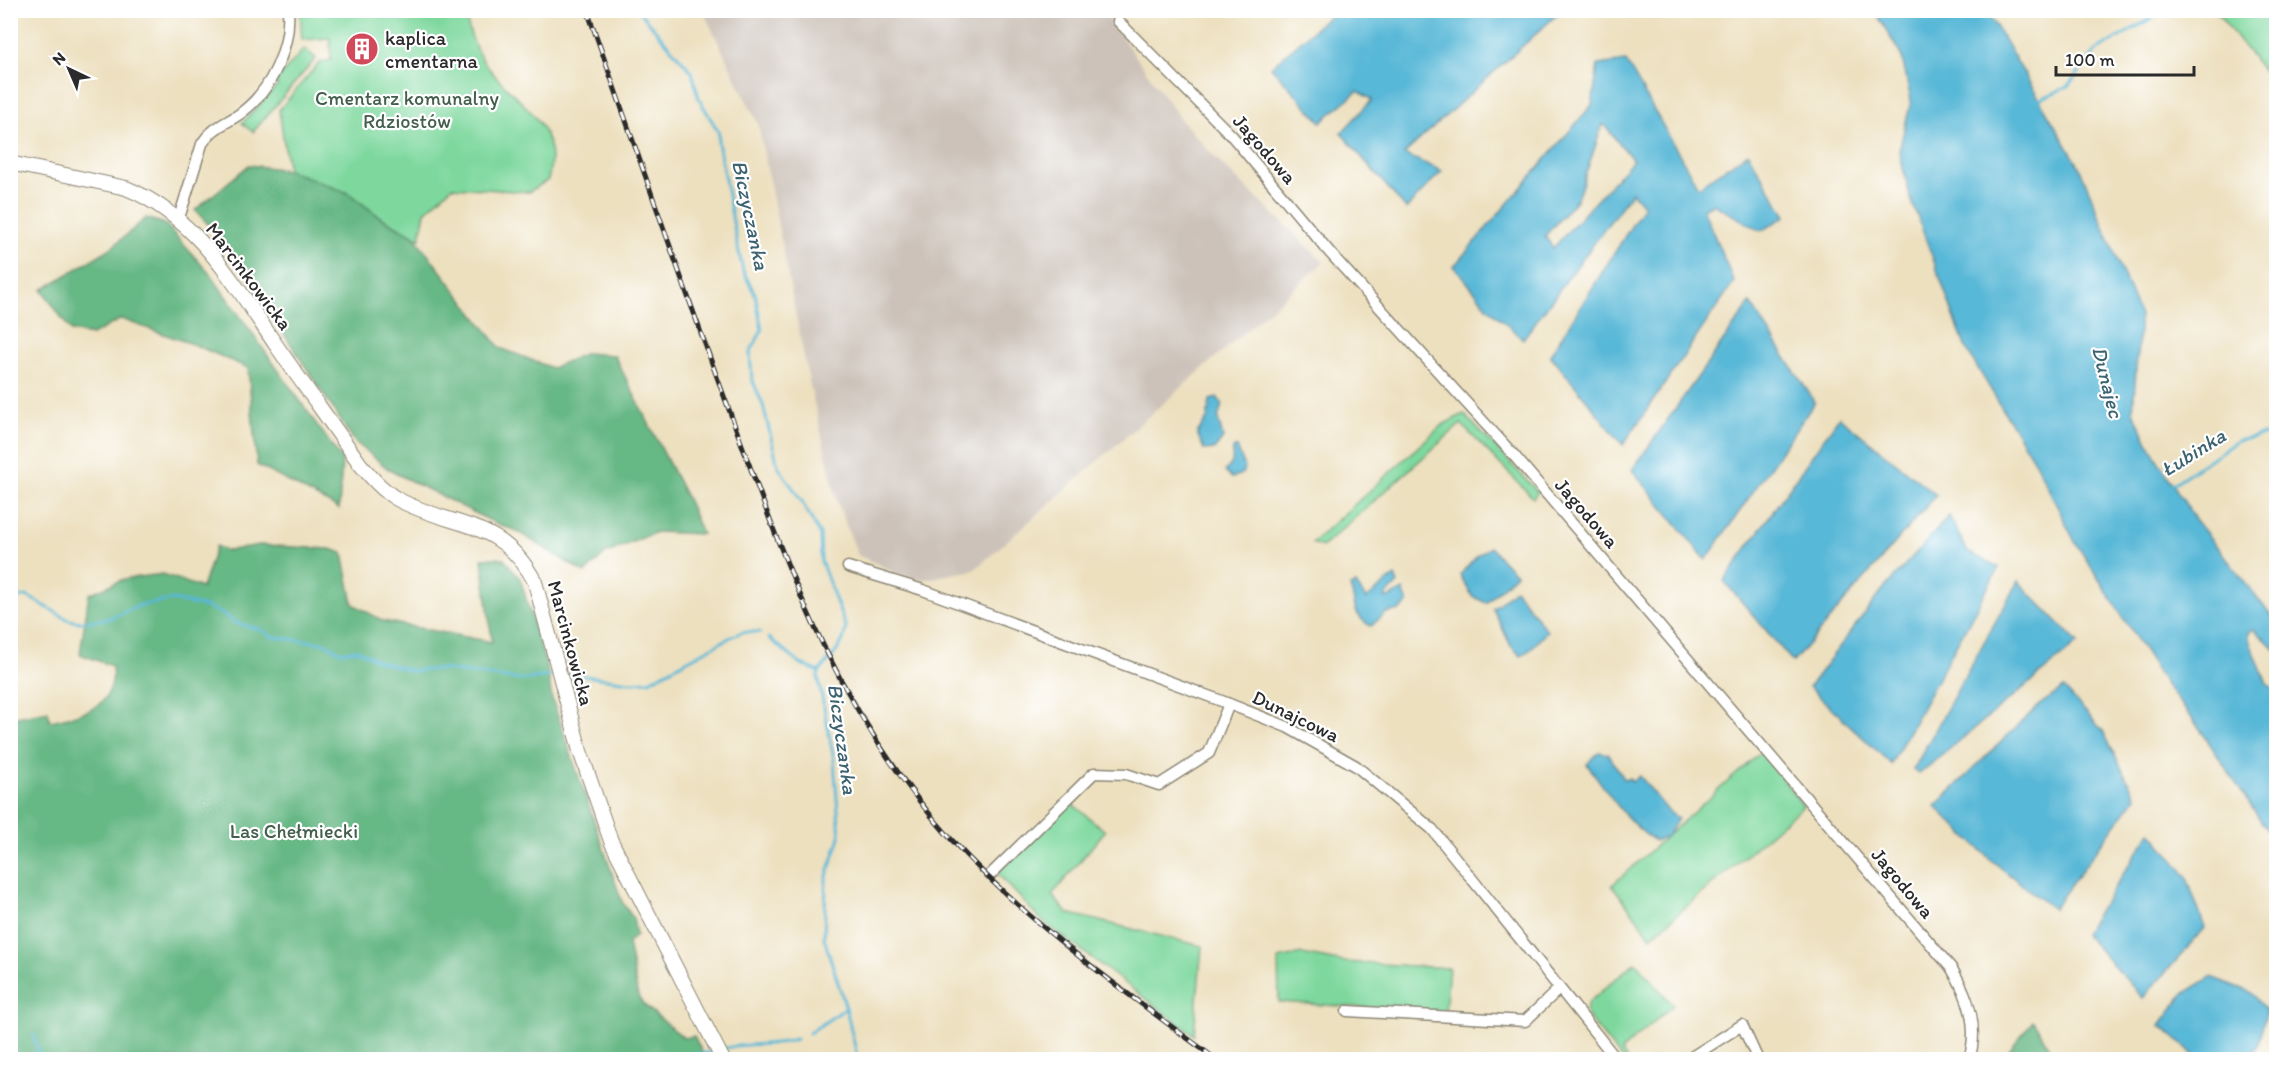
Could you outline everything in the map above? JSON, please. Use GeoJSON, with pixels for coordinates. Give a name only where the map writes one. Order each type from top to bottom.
{"type":"FeatureCollection","features":[{"type":"Feature","properties":{"kind":"street"},"geometry":{"type":"LineString","coordinates":[[179,218],[202,144],[207,135],[221,123],[248,107],[272,76],[283,50],[288,10]]}},
{"type":"Feature","properties":{"kind":"street","name":"Jagodowa"},"geometry":{"type":"LineString","coordinates":[[1118,21],[1232,136],[1330,254],[1511,452],[1952,969],[1966,991],[1972,1015],[1973,1037],[1969,1059]]}},
{"type":"Feature","properties":{"kind":"street","name":"Marcinkowicka"},"geometry":{"type":"LineString","coordinates":[[10,163],[126,188],[143,195],[179,218],[222,265],[360,464],[379,486],[397,498],[493,534],[510,546],[525,562],[535,582],[580,751],[611,842],[723,1059]]}},
{"type":"Feature","properties":{"kind":"street","name":"Dunajcowa"},"geometry":{"type":"LineString","coordinates":[[848,567],[923,590],[1229,704],[1287,727],[1356,766],[1397,797],[1432,829],[1617,1059]]}},
{"type":"Feature","properties":{"kind":"street"},"geometry":{"type":"LineString","coordinates":[[990,875],[1094,773],[1126,774],[1159,785],[1209,753],[1229,704]]}},
{"type":"Feature","properties":{"kind":"street"},"geometry":{"type":"LineString","coordinates":[[1347,1011],[1525,1021],[1559,989]]}},
{"type":"Feature","properties":{"kind":"street"},"geometry":{"type":"LineString","coordinates":[[1687,1059],[1742,1025],[1758,1059]]}},
{"type":"Feature","properties":{"kind":"shaded area"},"geometry":{"type":"Polygon","coordinates":[[[703,11],[1103,11],[1182,121],[1221,164],[1324,262],[974,570],[921,580],[894,572],[858,555],[837,502],[807,372],[758,124],[703,11]]]}},
{"type":"Feature","properties":{"kind":"green space","name":"Cmentarz komunalny Rdziostów"},"geometry":{"type":"Polygon","coordinates":[[[324,10],[464,11],[474,44],[484,62],[533,114],[542,127],[549,142],[551,160],[548,180],[529,192],[452,187],[425,212],[420,239],[380,217],[348,193],[288,170],[279,110],[319,63],[331,60],[330,38],[302,40],[300,12],[324,10]]]}},
{"type":"Feature","properties":{"kind":"green space"},"geometry":{"type":"Polygon","coordinates":[[[2218,11],[2276,11],[2276,87],[2218,14],[2218,11]]]}},
{"type":"Feature","properties":{"kind":"green space"},"geometry":{"type":"Polygon","coordinates":[[[304,49],[316,58],[253,132],[242,123],[278,85],[275,82],[304,49]]]}},
{"type":"Feature","properties":{"kind":"green space"},"geometry":{"type":"Polygon","coordinates":[[[249,165],[288,170],[348,193],[380,217],[413,235],[500,348],[552,368],[586,353],[614,355],[689,503],[702,534],[656,532],[605,554],[585,573],[515,530],[499,525],[391,471],[354,441],[222,239],[195,210],[249,165]]]}},
{"type":"Feature","properties":{"kind":"green space"},"geometry":{"type":"Polygon","coordinates":[[[146,218],[165,224],[210,274],[342,460],[339,509],[257,465],[248,368],[195,345],[121,319],[92,335],[71,331],[42,290],[111,248],[146,218]]]}},
{"type":"Feature","properties":{"kind":"green space"},"geometry":{"type":"Polygon","coordinates":[[[1464,414],[1538,492],[1533,498],[1461,424],[1322,547],[1312,543],[1442,425],[1464,414]]]}},
{"type":"Feature","properties":{"kind":"green space","name":"Las Chełmiecki"},"geometry":{"type":"Polygon","coordinates":[[[259,545],[330,549],[343,553],[353,604],[383,621],[492,642],[482,558],[503,558],[520,578],[547,669],[552,699],[622,902],[633,918],[636,935],[628,943],[638,996],[643,1004],[684,1038],[694,1036],[706,1059],[11,1059],[11,718],[48,711],[50,721],[86,712],[104,700],[112,680],[112,666],[80,654],[89,594],[124,579],[163,574],[202,588],[216,546],[226,551],[259,545]]]}},
{"type":"Feature","properties":{"kind":"green space"},"geometry":{"type":"Polygon","coordinates":[[[1762,751],[1803,806],[1651,937],[1612,885],[1762,751]]]}},
{"type":"Feature","properties":{"kind":"green space"},"geometry":{"type":"Polygon","coordinates":[[[1070,802],[1105,831],[1052,895],[1067,913],[1202,946],[1194,1035],[1041,920],[997,873],[1070,802]]]}},
{"type":"Feature","properties":{"kind":"green space"},"geometry":{"type":"Polygon","coordinates":[[[1302,954],[1344,962],[1449,968],[1445,1013],[1279,1002],[1278,959],[1302,954]]]}},
{"type":"Feature","properties":{"kind":"green space"},"geometry":{"type":"Polygon","coordinates":[[[1635,962],[1673,1005],[1621,1051],[1628,1060],[1622,1059],[1587,1016],[1586,1009],[1589,1002],[1635,962]]]}},
{"type":"Feature","properties":{"kind":"green space"},"geometry":{"type":"Polygon","coordinates":[[[2033,1021],[2057,1059],[2002,1059],[2033,1021]]]}},
{"type":"Feature","properties":{"kind":"water"},"geometry":{"type":"Polygon","coordinates":[[[1335,11],[1561,11],[1404,154],[1442,171],[1406,209],[1341,133],[1372,100],[1358,91],[1321,122],[1271,67],[1335,11]]]}},
{"type":"Feature","properties":{"kind":"water","name":"Dunajec"},"geometry":{"type":"Polygon","coordinates":[[[1875,11],[1987,11],[2079,166],[2140,316],[2133,411],[2155,456],[2195,519],[2276,621],[2276,650],[2254,629],[2249,632],[2249,639],[2267,684],[2276,690],[2276,844],[2200,729],[2166,685],[2075,542],[2036,464],[1966,349],[1910,196],[1899,151],[1911,101],[1902,57],[1875,11]]]}},
{"type":"Feature","properties":{"kind":"water"},"geometry":{"type":"Polygon","coordinates":[[[1626,61],[1698,187],[1748,153],[1786,216],[1761,231],[1713,204],[1703,209],[1734,282],[1623,445],[1550,355],[1644,206],[1632,192],[1523,339],[1487,307],[1454,266],[1592,105],[1598,65],[1626,61]],[[1603,124],[1577,199],[1545,236],[1553,248],[1633,160],[1603,124]]]}},
{"type":"Feature","properties":{"kind":"water"},"geometry":{"type":"Polygon","coordinates":[[[1750,303],[1815,402],[1706,560],[1632,470],[1750,303]]]}},
{"type":"Feature","properties":{"kind":"water"},"geometry":{"type":"Polygon","coordinates":[[[1217,397],[1222,404],[1218,419],[1223,438],[1215,449],[1204,450],[1197,433],[1207,419],[1210,400],[1217,397]]]}},
{"type":"Feature","properties":{"kind":"water"},"geometry":{"type":"Polygon","coordinates":[[[1839,417],[1936,495],[1793,662],[1724,581],[1839,417]]]}},
{"type":"Feature","properties":{"kind":"water"},"geometry":{"type":"Polygon","coordinates":[[[1237,447],[1245,468],[1243,473],[1232,478],[1225,472],[1232,463],[1233,449],[1237,447]]]}},
{"type":"Feature","properties":{"kind":"water"},"geometry":{"type":"Polygon","coordinates":[[[1949,516],[1968,552],[1999,567],[1891,764],[1809,687],[1880,593],[1949,516]]]}},
{"type":"Feature","properties":{"kind":"water"},"geometry":{"type":"Polygon","coordinates":[[[1490,547],[1516,574],[1486,603],[1472,596],[1460,575],[1477,556],[1490,547]]]}},
{"type":"Feature","properties":{"kind":"water"},"geometry":{"type":"Polygon","coordinates":[[[1395,576],[1398,583],[1385,597],[1389,598],[1403,590],[1408,603],[1400,610],[1386,613],[1371,626],[1358,614],[1350,586],[1356,584],[1366,599],[1395,576]]]}},
{"type":"Feature","properties":{"kind":"water"},"geometry":{"type":"Polygon","coordinates":[[[2018,581],[2078,643],[1919,774],[1913,770],[2018,581]]]}},
{"type":"Feature","properties":{"kind":"water"},"geometry":{"type":"Polygon","coordinates":[[[1515,589],[1547,631],[1531,649],[1521,656],[1511,646],[1493,609],[1515,589]]]}},
{"type":"Feature","properties":{"kind":"water"},"geometry":{"type":"Polygon","coordinates":[[[2064,688],[2103,731],[2136,797],[2053,909],[1991,860],[1935,806],[2039,705],[2064,688]]]}},
{"type":"Feature","properties":{"kind":"water"},"geometry":{"type":"Polygon","coordinates":[[[1599,752],[1608,754],[1625,780],[1629,778],[1632,782],[1640,776],[1668,811],[1678,819],[1667,836],[1655,841],[1635,826],[1618,806],[1587,764],[1599,752]]]}},
{"type":"Feature","properties":{"kind":"water"},"geometry":{"type":"Polygon","coordinates":[[[2151,832],[2186,875],[2205,928],[2143,998],[2084,933],[2151,832]]]}},
{"type":"Feature","properties":{"kind":"water"},"geometry":{"type":"Polygon","coordinates":[[[2211,977],[2250,992],[2267,1010],[2257,1047],[2244,1059],[2199,1059],[2160,1025],[2183,994],[2211,977]]]}},
{"type":"Feature","properties":{"kind":"waterway","name":"Biczyczanka"},"geometry":{"type":"LineString","coordinates":[[638,10],[692,72],[699,99],[719,133],[718,142],[743,271],[755,294],[762,330],[750,353],[752,379],[763,405],[778,466],[801,500],[820,535],[821,561],[846,628],[843,640],[819,672],[818,677],[834,760],[840,837],[826,879],[824,938],[846,1008],[858,1060]]}},
{"type":"Feature","properties":{"kind":"waterway"},"geometry":{"type":"LineString","coordinates":[[2036,101],[2067,87],[2096,51],[2165,10]]}},
{"type":"Feature","properties":{"kind":"waterway","name":"Łubinka"},"geometry":{"type":"LineString","coordinates":[[2170,486],[2237,441],[2276,432]]}},
{"type":"Feature","properties":{"kind":"waterway"},"geometry":{"type":"LineString","coordinates":[[10,599],[27,596],[69,620],[80,622],[107,619],[141,605],[172,600],[207,607],[235,623],[259,629],[273,637],[324,643],[341,652],[358,650],[378,661],[411,671],[440,669],[522,680],[552,675]]}},
{"type":"Feature","properties":{"kind":"waterway"},"geometry":{"type":"LineString","coordinates":[[569,674],[630,682],[649,681],[742,632],[760,632]]}},
{"type":"Feature","properties":{"kind":"waterway"},"geometry":{"type":"LineString","coordinates":[[769,638],[799,663],[819,672]]}},
{"type":"Feature","properties":{"kind":"waterway"},"geometry":{"type":"LineString","coordinates":[[809,1033],[846,1008]]}},
{"type":"Feature","properties":{"kind":"waterway"},"geometry":{"type":"LineString","coordinates":[[33,1035],[41,1060]]}},
{"type":"Feature","properties":{"kind":"waterway"},"geometry":{"type":"LineString","coordinates":[[726,1048],[796,1039]]}},
{"type":"Feature","properties":{"kind":"waterway"},"geometry":{"type":"LineString","coordinates":[[675,1060],[710,1052]]}},
{"type":"Feature","properties":{"kind":"railway"},"geometry":{"type":"LineString","coordinates":[[587,10],[694,314],[774,530],[820,637],[846,689],[876,740],[910,789],[950,838],[980,869],[1044,928],[1217,1060]]}},
{"type":"Feature","properties":{"kind":"place","name":"kaplica cmentarna"},"geometry":{"type":"Point","coordinates":[362,49]}}]}
